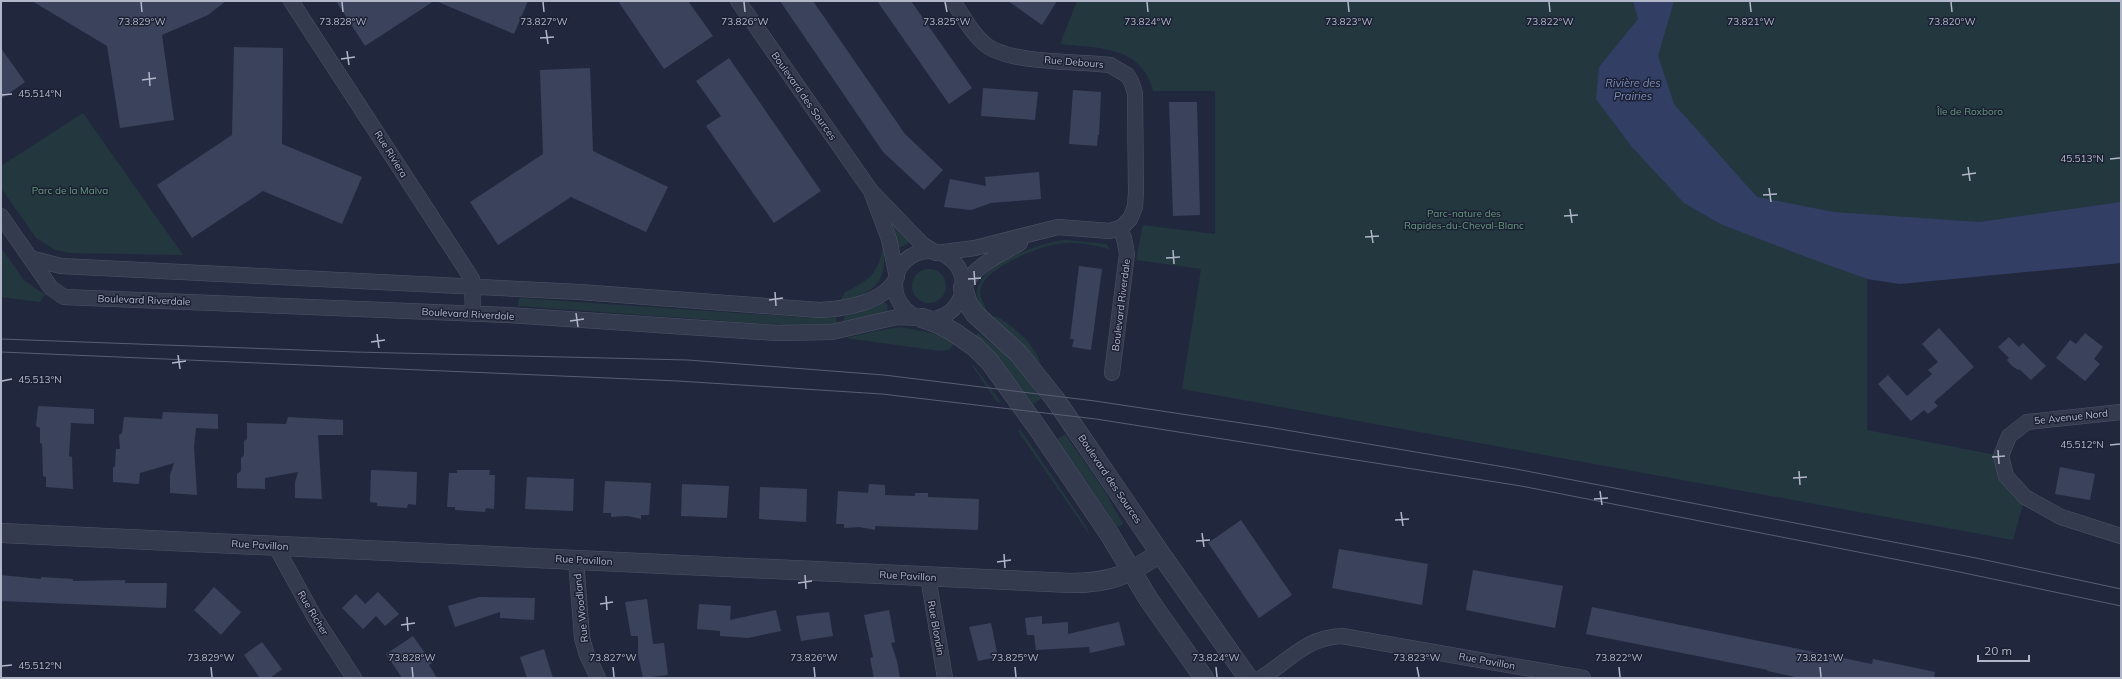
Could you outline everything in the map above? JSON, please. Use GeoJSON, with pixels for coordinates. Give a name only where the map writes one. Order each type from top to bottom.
{"type":"FeatureCollection","features":[{"type":"Feature","properties":{"kind":"street","name":"Rue Riviera"},"geometry":{"type":"LineString","coordinates":[[291,1],[472,278],[473,314]]}},
{"type":"Feature","properties":{"kind":"street","name":"Boulevard des Sources"},"geometry":{"type":"LineString","coordinates":[[738,1],[871,191],[922,244],[936,253]]}},
{"type":"Feature","properties":{"kind":"street","name":"Rue Debours"},"geometry":{"type":"LineString","coordinates":[[953,1],[980,38],[996,51],[1016,57],[1110,65],[1122,70],[1131,80],[1136,102],[1136,201],[1130,219],[1119,228]]}},
{"type":"Feature","properties":{"kind":"street","name":"Boulevard des Sources"},"geometry":{"type":"LineString","coordinates":[[871,191],[889,239],[897,277]]}},
{"type":"Feature","properties":{"kind":"street","name":"Boulevard Riverdale"},"geometry":{"type":"LineString","coordinates":[[1,216],[51,288],[64,297],[473,314],[777,333],[832,332],[897,317],[922,318]]}},
{"type":"Feature","properties":{"kind":"street"},"geometry":{"type":"LineString","coordinates":[[30,258],[61,266],[587,292],[819,310],[838,309],[870,299],[888,288],[897,277],[903,264],[914,255],[928,252],[936,253],[960,251],[1035,235],[1062,227],[1104,232],[1119,228]]}},
{"type":"Feature","properties":{"kind":"street","name":"Boulevard Riverdale"},"geometry":{"type":"LineString","coordinates":[[1112,372],[1127,254],[1124,238],[1119,228]]}},
{"type":"Feature","properties":{"kind":"street"},"geometry":{"type":"LineString","coordinates":[[922,318],[941,317],[951,312],[959,303],[964,288],[971,276],[984,264],[1035,235]]}},
{"type":"Feature","properties":{"kind":"street"},"geometry":{"type":"LineString","coordinates":[[936,253],[947,257],[956,265],[960,272],[964,288]]}},
{"type":"Feature","properties":{"kind":"street"},"geometry":{"type":"LineString","coordinates":[[897,277],[895,291],[899,301],[907,311],[939,324],[954,333],[975,347],[990,362],[1038,430],[1149,600],[1204,678]]}},
{"type":"Feature","properties":{"kind":"street","name":"Boulevard des Sources"},"geometry":{"type":"LineString","coordinates":[[964,288],[968,304],[975,314],[1018,353],[1051,394],[1248,678]]}},
{"type":"Feature","properties":{"kind":"street","name":"5e Avenue Nord"},"geometry":{"type":"LineString","coordinates":[[2121,412],[2027,422],[2009,436],[2001,456],[2006,476],[2026,497],[2061,517],[2121,536]]}},
{"type":"Feature","properties":{"kind":"street","name":"Rue Pavillon"},"geometry":{"type":"LineString","coordinates":[[1,533],[928,577],[1084,583],[1102,581],[1132,572],[1160,553]]}},
{"type":"Feature","properties":{"kind":"street","name":"Rue Richer"},"geometry":{"type":"LineString","coordinates":[[275,545],[315,618],[354,678]]}},
{"type":"Feature","properties":{"kind":"street","name":"Rue Woodland"},"geometry":{"type":"LineString","coordinates":[[576,560],[582,638],[587,655],[598,678]]}},
{"type":"Feature","properties":{"kind":"street","name":"Rue Blondin"},"geometry":{"type":"LineString","coordinates":[[928,577],[945,678]]}},
{"type":"Feature","properties":{"kind":"street","name":"Rue Pavillon"},"geometry":{"type":"LineString","coordinates":[[1261,678],[1308,644],[1325,637],[1342,636],[1583,678]]}},
{"type":"Feature","properties":{"kind":"green space","name":"Parc-nature des Rapides-du-Cheval-Blanc"},"geometry":{"type":"Polygon","coordinates":[[[1077,1],[2121,1],[2121,228],[1963,255],[1684,203],[1720,224],[1867,279],[1867,430],[2001,456],[2025,497],[2013,540],[1182,389],[1201,269],[1136,260],[1143,225],[1215,234],[1215,91],[1153,91],[1148,76],[1140,65],[1129,57],[1117,52],[1103,49],[1060,44],[1077,1]]]}},
{"type":"Feature","properties":{"kind":"green space","name":"Parc de la Malva"},"geometry":{"type":"Polygon","coordinates":[[[83,113],[183,255],[71,253],[55,250],[36,238],[1,188],[1,166],[83,113]]]}},
{"type":"Feature","properties":{"kind":"green space"},"geometry":{"type":"Polygon","coordinates":[[[890,221],[908,241],[908,244],[899,248],[890,221]]]}},
{"type":"Feature","properties":{"kind":"green space"},"geometry":{"type":"Polygon","coordinates":[[[1066,240],[1106,244],[1110,249],[1082,244],[1065,243],[1044,247],[1031,252],[1017,258],[993,272],[985,280],[980,292],[988,314],[979,304],[977,296],[979,285],[986,274],[997,265],[1026,250],[1041,245],[1066,240]]]}},
{"type":"Feature","properties":{"kind":"green space"},"geometry":{"type":"Polygon","coordinates":[[[1,248],[24,280],[45,295],[40,302],[1,297],[1,248]]]}},
{"type":"Feature","properties":{"kind":"green space"},"geometry":{"type":"Polygon","coordinates":[[[882,250],[884,250],[884,262],[880,280],[869,291],[840,302],[845,292],[865,281],[875,271],[882,250]]]}},
{"type":"Feature","properties":{"kind":"green space"},"geometry":{"type":"Polygon","coordinates":[[[926,269],[932,269],[941,274],[945,280],[945,292],[941,298],[932,303],[926,303],[917,298],[912,289],[912,283],[917,274],[926,269]]]}},
{"type":"Feature","properties":{"kind":"green space"},"geometry":{"type":"Polygon","coordinates":[[[519,298],[812,318],[836,317],[837,324],[783,325],[518,306],[519,298]]]}},
{"type":"Feature","properties":{"kind":"green space"},"geometry":{"type":"Polygon","coordinates":[[[884,302],[887,304],[888,311],[843,322],[845,315],[870,308],[884,302]]]}},
{"type":"Feature","properties":{"kind":"green space"},"geometry":{"type":"Polygon","coordinates":[[[994,317],[998,317],[1004,321],[1029,343],[1041,364],[992,320],[994,317]]]}},
{"type":"Feature","properties":{"kind":"green space"},"geometry":{"type":"Polygon","coordinates":[[[900,327],[938,334],[955,343],[949,350],[940,351],[846,338],[900,327]]]}},
{"type":"Feature","properties":{"kind":"green space"},"geometry":{"type":"Polygon","coordinates":[[[978,333],[1011,358],[1041,399],[1033,404],[999,358],[975,336],[978,333]]]}},
{"type":"Feature","properties":{"kind":"green space"},"geometry":{"type":"Polygon","coordinates":[[[971,362],[1001,402],[997,402],[971,362]]]}},
{"type":"Feature","properties":{"kind":"green space"},"geometry":{"type":"Polygon","coordinates":[[[1020,429],[1086,526],[1089,534],[1018,431],[1020,429]]]}},
{"type":"Feature","properties":{"kind":"green space"},"geometry":{"type":"Polygon","coordinates":[[[1065,434],[1104,490],[1123,524],[1117,527],[1057,439],[1065,434]]]}},
{"type":"Feature","properties":{"kind":"water","name":"Rivière des Prairies"},"geometry":{"type":"Polygon","coordinates":[[[1633,1],[1674,1],[1658,56],[1674,104],[1757,197],[1834,212],[1979,222],[2121,202],[2121,263],[1900,284],[1867,279],[1720,224],[1684,203],[1632,147],[1596,99],[1599,67],[1638,19],[1633,1]]]}},
{"type":"Feature","properties":{"kind":"building"},"geometry":{"type":"Polygon","coordinates":[[[32,1],[226,1],[208,15],[162,35],[174,120],[120,128],[107,46],[32,1]]]}},
{"type":"Feature","properties":{"kind":"building"},"geometry":{"type":"Polygon","coordinates":[[[336,1],[434,1],[365,46],[336,1]]]}},
{"type":"Feature","properties":{"kind":"building"},"geometry":{"type":"Polygon","coordinates":[[[436,1],[528,1],[514,34],[436,1]]]}},
{"type":"Feature","properties":{"kind":"building"},"geometry":{"type":"Polygon","coordinates":[[[618,1],[688,1],[713,36],[664,69],[618,1]]]}},
{"type":"Feature","properties":{"kind":"building"},"geometry":{"type":"Polygon","coordinates":[[[780,1],[813,1],[905,134],[943,170],[924,190],[883,152],[780,1]]]}},
{"type":"Feature","properties":{"kind":"building"},"geometry":{"type":"Polygon","coordinates":[[[877,1],[911,1],[972,88],[949,104],[877,1]]]}},
{"type":"Feature","properties":{"kind":"building"},"geometry":{"type":"Polygon","coordinates":[[[1008,1],[1057,1],[1042,25],[1008,1]]]}},
{"type":"Feature","properties":{"kind":"building"},"geometry":{"type":"Polygon","coordinates":[[[234,47],[283,48],[282,144],[362,177],[342,224],[263,191],[192,238],[157,185],[232,135],[234,47]]]}},
{"type":"Feature","properties":{"kind":"building"},"geometry":{"type":"Polygon","coordinates":[[[1,48],[25,82],[1,99],[1,48]]]}},
{"type":"Feature","properties":{"kind":"building"},"geometry":{"type":"Polygon","coordinates":[[[729,58],[821,191],[774,223],[706,126],[721,116],[696,81],[729,58]]]}},
{"type":"Feature","properties":{"kind":"building"},"geometry":{"type":"Polygon","coordinates":[[[590,68],[593,151],[668,187],[646,232],[571,197],[498,245],[470,202],[543,154],[540,70],[590,68]]]}},
{"type":"Feature","properties":{"kind":"building"},"geometry":{"type":"Polygon","coordinates":[[[983,88],[1038,92],[1035,120],[981,116],[983,88]]]}},
{"type":"Feature","properties":{"kind":"building"},"geometry":{"type":"Polygon","coordinates":[[[1073,90],[1101,92],[1097,146],[1069,144],[1073,90]]]}},
{"type":"Feature","properties":{"kind":"building"},"geometry":{"type":"Polygon","coordinates":[[[1169,102],[1197,102],[1200,215],[1173,216],[1169,102]]]}},
{"type":"Feature","properties":{"kind":"building"},"geometry":{"type":"Polygon","coordinates":[[[1039,172],[1041,199],[991,203],[971,210],[944,207],[950,179],[986,186],[985,177],[1039,172]]]}},
{"type":"Feature","properties":{"kind":"building"},"geometry":{"type":"Polygon","coordinates":[[[1079,266],[1102,269],[1091,350],[1072,347],[1074,339],[1070,339],[1079,266]]]}},
{"type":"Feature","properties":{"kind":"building"},"geometry":{"type":"Polygon","coordinates":[[[1939,328],[1974,367],[1934,402],[1938,406],[1928,414],[1924,410],[1911,421],[1878,384],[1888,375],[1907,396],[1932,374],[1928,370],[1938,362],[1922,344],[1939,328]]]}},
{"type":"Feature","properties":{"kind":"building"},"geometry":{"type":"Polygon","coordinates":[[[2085,333],[2103,347],[2094,359],[2100,364],[2085,381],[2056,358],[2070,340],[2076,344],[2085,333]]]}},
{"type":"Feature","properties":{"kind":"building"},"geometry":{"type":"Polygon","coordinates":[[[2009,337],[2019,347],[2023,343],[2046,366],[2031,380],[2019,369],[2018,370],[2012,366],[2007,360],[2009,358],[1998,347],[2009,337]]]}},
{"type":"Feature","properties":{"kind":"building"},"geometry":{"type":"Polygon","coordinates":[[[38,406],[94,409],[94,424],[71,423],[69,456],[72,457],[73,489],[46,487],[46,477],[43,476],[40,428],[36,426],[38,406]]]}},
{"type":"Feature","properties":{"kind":"building"},"geometry":{"type":"Polygon","coordinates":[[[163,412],[218,414],[218,429],[196,428],[194,447],[197,495],[170,493],[170,475],[174,463],[140,473],[139,484],[113,482],[113,468],[115,466],[116,449],[120,449],[119,435],[122,433],[124,417],[162,419],[163,412]]]}},
{"type":"Feature","properties":{"kind":"building"},"geometry":{"type":"Polygon","coordinates":[[[288,417],[343,420],[343,435],[318,435],[322,499],[295,498],[295,482],[298,472],[265,478],[265,489],[237,488],[237,474],[241,471],[241,458],[244,455],[244,441],[247,439],[247,423],[286,424],[288,417]]]}},
{"type":"Feature","properties":{"kind":"building"},"geometry":{"type":"Polygon","coordinates":[[[2060,467],[2095,474],[2090,500],[2055,494],[2060,467]]]}},
{"type":"Feature","properties":{"kind":"building"},"geometry":{"type":"Polygon","coordinates":[[[371,470],[417,472],[416,505],[408,504],[407,508],[377,506],[377,503],[370,502],[371,470]]]}},
{"type":"Feature","properties":{"kind":"building"},"geometry":{"type":"Polygon","coordinates":[[[457,470],[490,470],[489,475],[495,475],[494,509],[486,508],[485,512],[455,510],[455,507],[447,507],[449,473],[457,473],[457,470]]]}},
{"type":"Feature","properties":{"kind":"building"},"geometry":{"type":"Polygon","coordinates":[[[527,477],[574,479],[573,511],[525,509],[527,477]]]}},
{"type":"Feature","properties":{"kind":"building"},"geometry":{"type":"Polygon","coordinates":[[[605,481],[651,483],[649,515],[641,515],[641,519],[628,516],[611,517],[611,513],[603,513],[605,481]]]}},
{"type":"Feature","properties":{"kind":"building"},"geometry":{"type":"Polygon","coordinates":[[[682,484],[729,486],[727,518],[681,516],[682,484]]]}},
{"type":"Feature","properties":{"kind":"building"},"geometry":{"type":"Polygon","coordinates":[[[869,484],[885,485],[885,495],[915,496],[915,493],[928,493],[928,497],[979,499],[978,530],[875,526],[875,530],[859,527],[844,528],[844,524],[836,524],[838,491],[868,493],[869,484]]]}},
{"type":"Feature","properties":{"kind":"building"},"geometry":{"type":"Polygon","coordinates":[[[760,487],[807,489],[806,522],[759,519],[760,487]]]}},
{"type":"Feature","properties":{"kind":"building"},"geometry":{"type":"Polygon","coordinates":[[[1241,520],[1292,595],[1259,618],[1208,543],[1241,520]]]}},
{"type":"Feature","properties":{"kind":"building"},"geometry":{"type":"Polygon","coordinates":[[[1339,549],[1428,564],[1422,605],[1332,588],[1339,549]]]}},
{"type":"Feature","properties":{"kind":"building"},"geometry":{"type":"Polygon","coordinates":[[[1473,570],[1563,586],[1555,628],[1466,610],[1473,570]]]}},
{"type":"Feature","properties":{"kind":"building"},"geometry":{"type":"Polygon","coordinates":[[[1,575],[41,579],[41,577],[73,579],[73,581],[125,580],[125,583],[167,583],[166,608],[1,601],[1,575]]]}},
{"type":"Feature","properties":{"kind":"building"},"geometry":{"type":"Polygon","coordinates":[[[214,587],[241,612],[221,635],[194,610],[214,587]]]}},
{"type":"Feature","properties":{"kind":"building"},"geometry":{"type":"Polygon","coordinates":[[[378,592],[399,614],[385,626],[376,616],[363,629],[342,608],[356,594],[365,604],[378,592]]]}},
{"type":"Feature","properties":{"kind":"building"},"geometry":{"type":"Polygon","coordinates":[[[479,597],[535,598],[534,620],[500,618],[500,612],[455,627],[448,606],[479,597]]]}},
{"type":"Feature","properties":{"kind":"building"},"geometry":{"type":"Polygon","coordinates":[[[647,599],[653,644],[664,643],[668,675],[643,678],[638,655],[638,636],[631,636],[625,602],[647,599]]]}},
{"type":"Feature","properties":{"kind":"building"},"geometry":{"type":"Polygon","coordinates":[[[699,604],[731,606],[730,620],[776,610],[781,631],[748,638],[720,636],[720,631],[697,629],[699,604]]]}},
{"type":"Feature","properties":{"kind":"building"},"geometry":{"type":"Polygon","coordinates":[[[1592,607],[1872,664],[1873,659],[1902,665],[1935,672],[1934,678],[1800,678],[1767,671],[1768,670],[1586,634],[1592,607]]]}},
{"type":"Feature","properties":{"kind":"building"},"geometry":{"type":"Polygon","coordinates":[[[889,610],[895,642],[891,643],[897,661],[900,678],[874,678],[870,658],[873,657],[864,615],[889,610]]]}},
{"type":"Feature","properties":{"kind":"building"},"geometry":{"type":"Polygon","coordinates":[[[829,612],[833,636],[801,641],[796,616],[829,612]]]}},
{"type":"Feature","properties":{"kind":"building"},"geometry":{"type":"Polygon","coordinates":[[[1042,616],[1042,624],[1068,622],[1068,634],[1119,622],[1125,645],[1090,653],[1089,647],[1036,650],[1034,635],[1027,635],[1025,618],[1042,616]]]}},
{"type":"Feature","properties":{"kind":"building"},"geometry":{"type":"Polygon","coordinates":[[[991,623],[998,657],[978,661],[969,627],[991,623]]]}},
{"type":"Feature","properties":{"kind":"building"},"geometry":{"type":"Polygon","coordinates":[[[413,636],[432,663],[429,665],[437,678],[402,678],[386,654],[413,636]]]}},
{"type":"Feature","properties":{"kind":"building"},"geometry":{"type":"Polygon","coordinates":[[[262,642],[282,669],[270,678],[260,678],[244,655],[262,642]]]}},
{"type":"Feature","properties":{"kind":"building"},"geometry":{"type":"Polygon","coordinates":[[[544,649],[553,678],[527,678],[520,657],[544,649]]]}},
{"type":"Feature","properties":{"kind":"tram line"},"geometry":{"type":"LineString","coordinates":[[1,339],[355,352],[688,360],[884,375],[1095,401],[1268,427],[1516,469],[1976,558],[2121,589]]}},
{"type":"Feature","properties":{"kind":"tram line"},"geometry":{"type":"LineString","coordinates":[[1,352],[678,381],[882,394],[1096,419],[1521,486],[1950,570],[2121,606]]}},
{"type":"Feature","properties":{"kind":"park label","name":"Île de Roxboro"},"geometry":{"type":"Point","coordinates":[1970,111]}}]}
